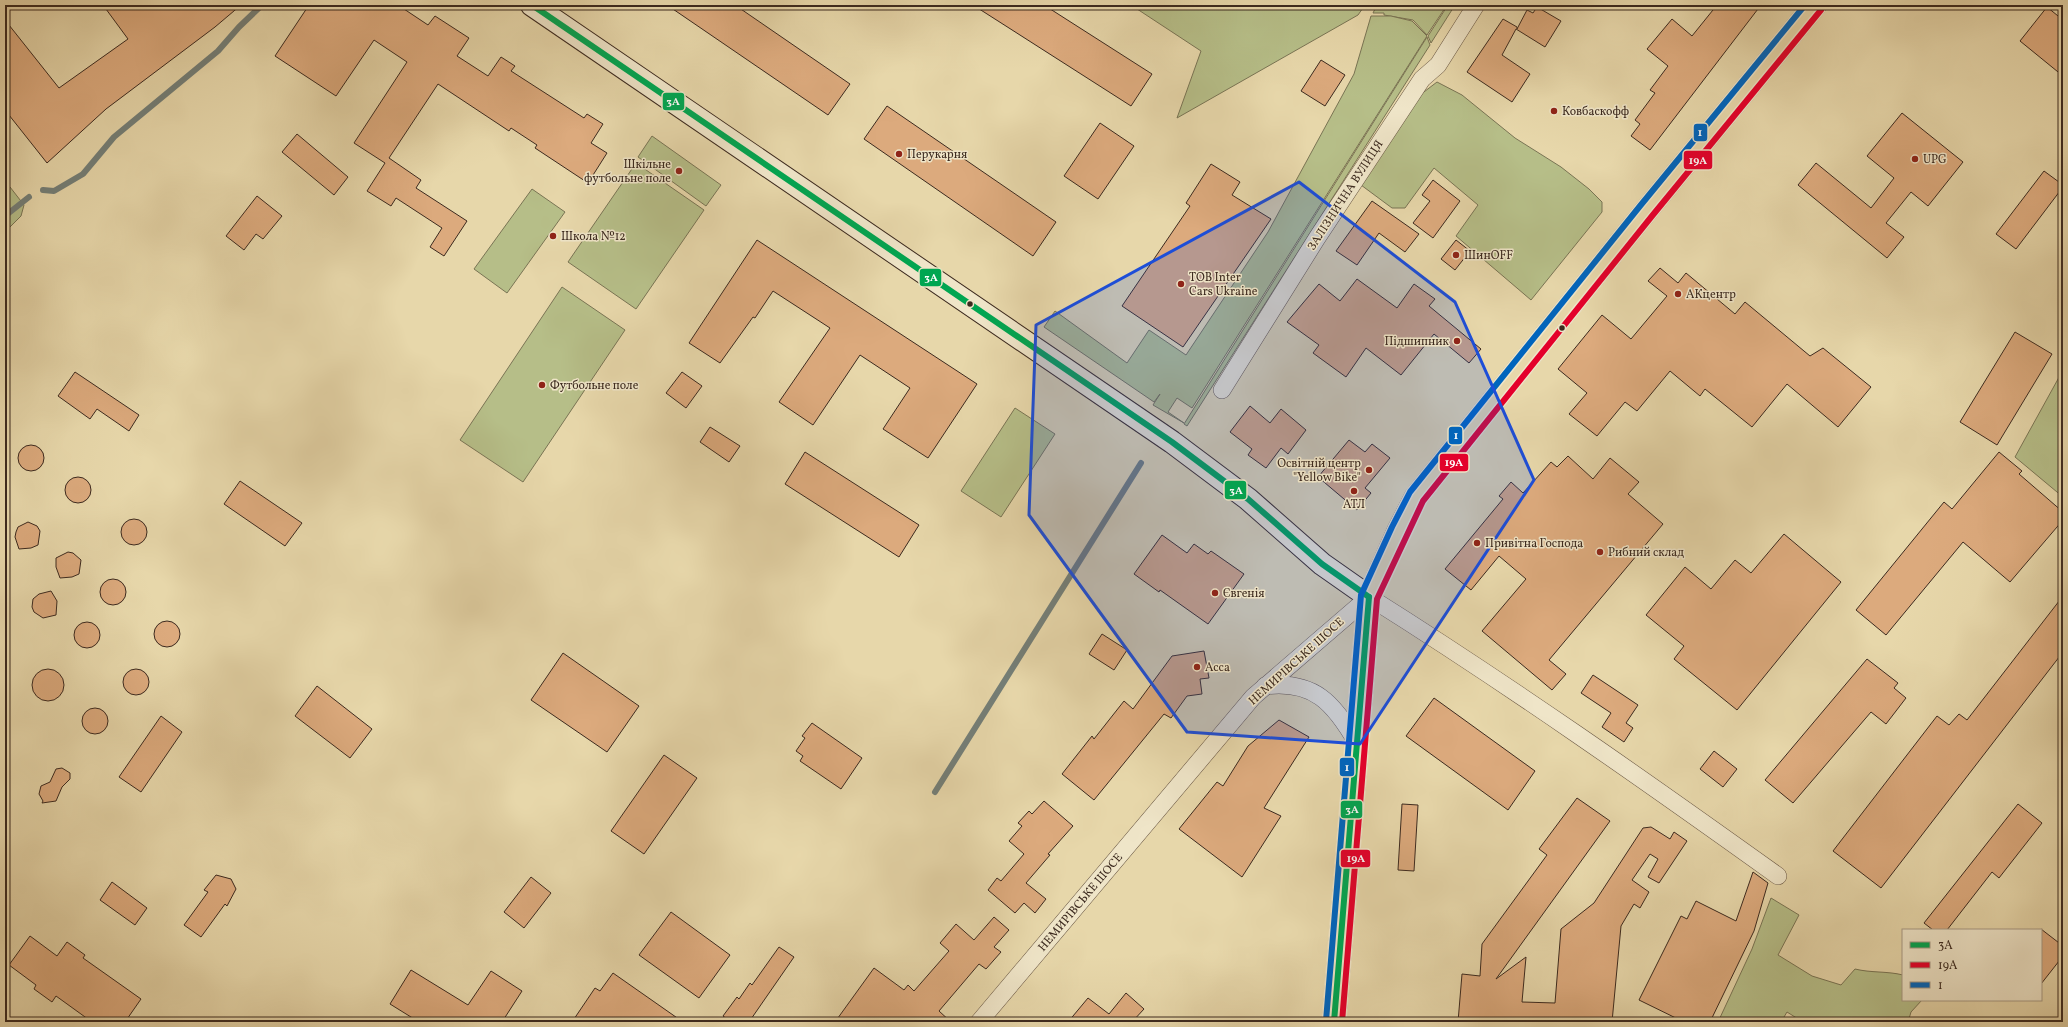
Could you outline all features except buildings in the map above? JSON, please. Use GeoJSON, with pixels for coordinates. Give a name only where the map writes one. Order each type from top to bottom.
{"type":"FeatureCollection","features":[{"type":"Feature","properties":{"kind":"main road"},"geometry":{"type":"LineString","coordinates":[[532,5],[1172,442],[1248,499],[1322,564],[1369,597],[1334,1022]]}},
{"type":"Feature","properties":{"kind":"main road","name":"НЕМИРІВСЬКЕ ШОСЕ"},"geometry":{"type":"LineString","coordinates":[[1369,597],[1399,530],[1416,497],[1646,211],[1815,5]]}},
{"type":"Feature","properties":{"kind":"street","name":"ЗАЛІЗНИЧНА ВУЛИЦЯ"},"geometry":{"type":"LineString","coordinates":[[1222,390],[1316,238],[1422,79],[1438,65],[1476,5]]}},
{"type":"Feature","properties":{"kind":"street","name":"НЕМИРІВСЬКЕ ШОСЕ"},"geometry":{"type":"LineString","coordinates":[[979,1022],[1253,697],[1369,597]]}},
{"type":"Feature","properties":{"kind":"street"},"geometry":{"type":"LineString","coordinates":[[1369,597],[1424,632],[1584,740],[1778,876]]}},
{"type":"Feature","properties":{"kind":"street"},"geometry":{"type":"LineString","coordinates":[[1265,686],[1291,685],[1306,688],[1320,695],[1342,718],[1357,743]]}},
{"type":"Feature","properties":{"kind":"highlighted area"},"geometry":{"type":"Polygon","coordinates":[[[1299,182],[1455,302],[1534,480],[1360,744],[1187,732],[1029,515],[1036,325],[1299,182]]]}},
{"type":"Feature","properties":{"kind":"green space"},"geometry":{"type":"Polygon","coordinates":[[[1131,5],[1229,5],[1232,7],[1234,5],[1365,5],[1358,15],[1177,118],[1201,51],[1131,5]]]}},
{"type":"Feature","properties":{"kind":"green space"},"geometry":{"type":"Polygon","coordinates":[[[1377,5],[1447,5],[1427,35],[1413,20],[1384,15],[1384,13],[1373,13],[1377,5]]]}},
{"type":"Feature","properties":{"kind":"green space"},"geometry":{"type":"Polygon","coordinates":[[[1448,5],[1455,5],[1431,43],[1428,36],[1448,5]]]}},
{"type":"Feature","properties":{"kind":"green space"},"geometry":{"type":"Polygon","coordinates":[[[1371,16],[1391,16],[1412,21],[1427,36],[1192,408],[1177,398],[1168,412],[1184,423],[1153,405],[1160,394],[1154,402],[1044,327],[1055,311],[1127,363],[1149,330],[1186,355],[1268,232],[1354,74],[1371,16]]]}},
{"type":"Feature","properties":{"kind":"green space"},"geometry":{"type":"Polygon","coordinates":[[[1427,37],[1430,45],[1187,426],[1184,424],[1427,37]]]}},
{"type":"Feature","properties":{"kind":"green space"},"geometry":{"type":"Polygon","coordinates":[[[1437,82],[1462,95],[1515,138],[1561,167],[1589,189],[1602,202],[1602,212],[1531,300],[1456,236],[1478,205],[1434,168],[1405,208],[1392,208],[1361,185],[1416,98],[1437,82]]]}},
{"type":"Feature","properties":{"kind":"green space","name":"Шкільне футбольне поле"},"geometry":{"type":"Polygon","coordinates":[[[652,136],[721,185],[706,206],[638,157],[652,136]]]}},
{"type":"Feature","properties":{"kind":"green space"},"geometry":{"type":"Polygon","coordinates":[[[636,163],[704,210],[636,309],[568,262],[636,163]]]}},
{"type":"Feature","properties":{"kind":"green space"},"geometry":{"type":"Polygon","coordinates":[[[10,187],[24,205],[21,216],[5,232],[5,191],[10,187]]]}},
{"type":"Feature","properties":{"kind":"green space"},"geometry":{"type":"Polygon","coordinates":[[[532,189],[565,212],[507,293],[474,269],[532,189]]]}},
{"type":"Feature","properties":{"kind":"green space","name":"Футбольне поле"},"geometry":{"type":"Polygon","coordinates":[[[562,287],[625,330],[523,482],[460,440],[562,287]]]}},
{"type":"Feature","properties":{"kind":"green space"},"geometry":{"type":"Polygon","coordinates":[[[2063,370],[2063,497],[2015,457],[2063,370]]]}},
{"type":"Feature","properties":{"kind":"green space"},"geometry":{"type":"Polygon","coordinates":[[[1015,408],[1055,434],[1001,517],[961,491],[1015,408]]]}},
{"type":"Feature","properties":{"kind":"green space"},"geometry":{"type":"Polygon","coordinates":[[[1771,898],[1799,915],[1778,955],[1812,976],[1841,985],[1855,969],[1902,975],[1902,1001],[1921,1001],[1911,1012],[1908,1022],[1803,1022],[1787,1012],[1781,1022],[1718,1022],[1752,949],[1771,898]]]}},
{"type":"Feature","properties":{"kind":"waterway"},"geometry":{"type":"LineString","coordinates":[[43,190],[54,191],[83,174],[114,137],[218,51],[239,27],[262,5]]}},
{"type":"Feature","properties":{"kind":"waterway"},"geometry":{"type":"LineString","coordinates":[[5,216],[29,197]]}},
{"type":"Feature","properties":{"kind":"waterway"},"geometry":{"type":"LineString","coordinates":[[935,792],[1141,463]]}},
{"type":"Feature","properties":{"kind":"transit line","name":"3А"},"geometry":{"type":"LineString","coordinates":[[532,5],[1172,442],[1248,499],[1322,564],[1369,597]]}},
{"type":"Feature","properties":{"kind":"transit line","name":"1"},"geometry":{"type":"LineString","coordinates":[[1326,1021],[1361,595],[1392,527],[1410,492],[1640,206],[1805,5]]}},
{"type":"Feature","properties":{"kind":"transit line","name":"19А"},"geometry":{"type":"LineString","coordinates":[[1342,1022],[1377,599],[1423,501],[1652,216],[1821,10]]}},
{"type":"Feature","properties":{"kind":"transit line","name":"3А"},"geometry":{"type":"LineString","coordinates":[[1334,1022],[1369,597]]}},
{"type":"Feature","properties":{"kind":"place","name":"Ковбаскофф"},"geometry":{"type":"Point","coordinates":[1554,111]}},
{"type":"Feature","properties":{"kind":"place","name":"Перукарня"},"geometry":{"type":"Point","coordinates":[899,154]}},
{"type":"Feature","properties":{"kind":"place","name":"UPG"},"geometry":{"type":"Point","coordinates":[1915,159]}},
{"type":"Feature","properties":{"kind":"place","name":"Шкільне футбольне поле"},"geometry":{"type":"Point","coordinates":[679,171]}},
{"type":"Feature","properties":{"kind":"place","name":"Школа №12"},"geometry":{"type":"Point","coordinates":[553,236]}},
{"type":"Feature","properties":{"kind":"place","name":"ШинOFF"},"geometry":{"type":"Point","coordinates":[1456,255]}},
{"type":"Feature","properties":{"kind":"place","name":"ТОВ Inter Cars Ukraine"},"geometry":{"type":"Point","coordinates":[1181,284]}},
{"type":"Feature","properties":{"kind":"place","name":"АКцентр"},"geometry":{"type":"Point","coordinates":[1678,294]}},
{"type":"Feature","properties":{"kind":"place","name":"Підшипник"},"geometry":{"type":"Point","coordinates":[1457,341]}},
{"type":"Feature","properties":{"kind":"place","name":"Футбольне поле"},"geometry":{"type":"Point","coordinates":[542,385]}},
{"type":"Feature","properties":{"kind":"place","name":"Освітній центр \"Yellow Bike\""},"geometry":{"type":"Point","coordinates":[1369,470]}},
{"type":"Feature","properties":{"kind":"place","name":"АТЛ"},"geometry":{"type":"Point","coordinates":[1354,491]}},
{"type":"Feature","properties":{"kind":"place","name":"Привітна Господа"},"geometry":{"type":"Point","coordinates":[1477,543]}},
{"type":"Feature","properties":{"kind":"place","name":"Рибний склад"},"geometry":{"type":"Point","coordinates":[1600,552]}},
{"type":"Feature","properties":{"kind":"place","name":"Євгенія"},"geometry":{"type":"Point","coordinates":[1215,593]}},
{"type":"Feature","properties":{"kind":"place","name":"Асса"},"geometry":{"type":"Point","coordinates":[1197,667]}}]}
